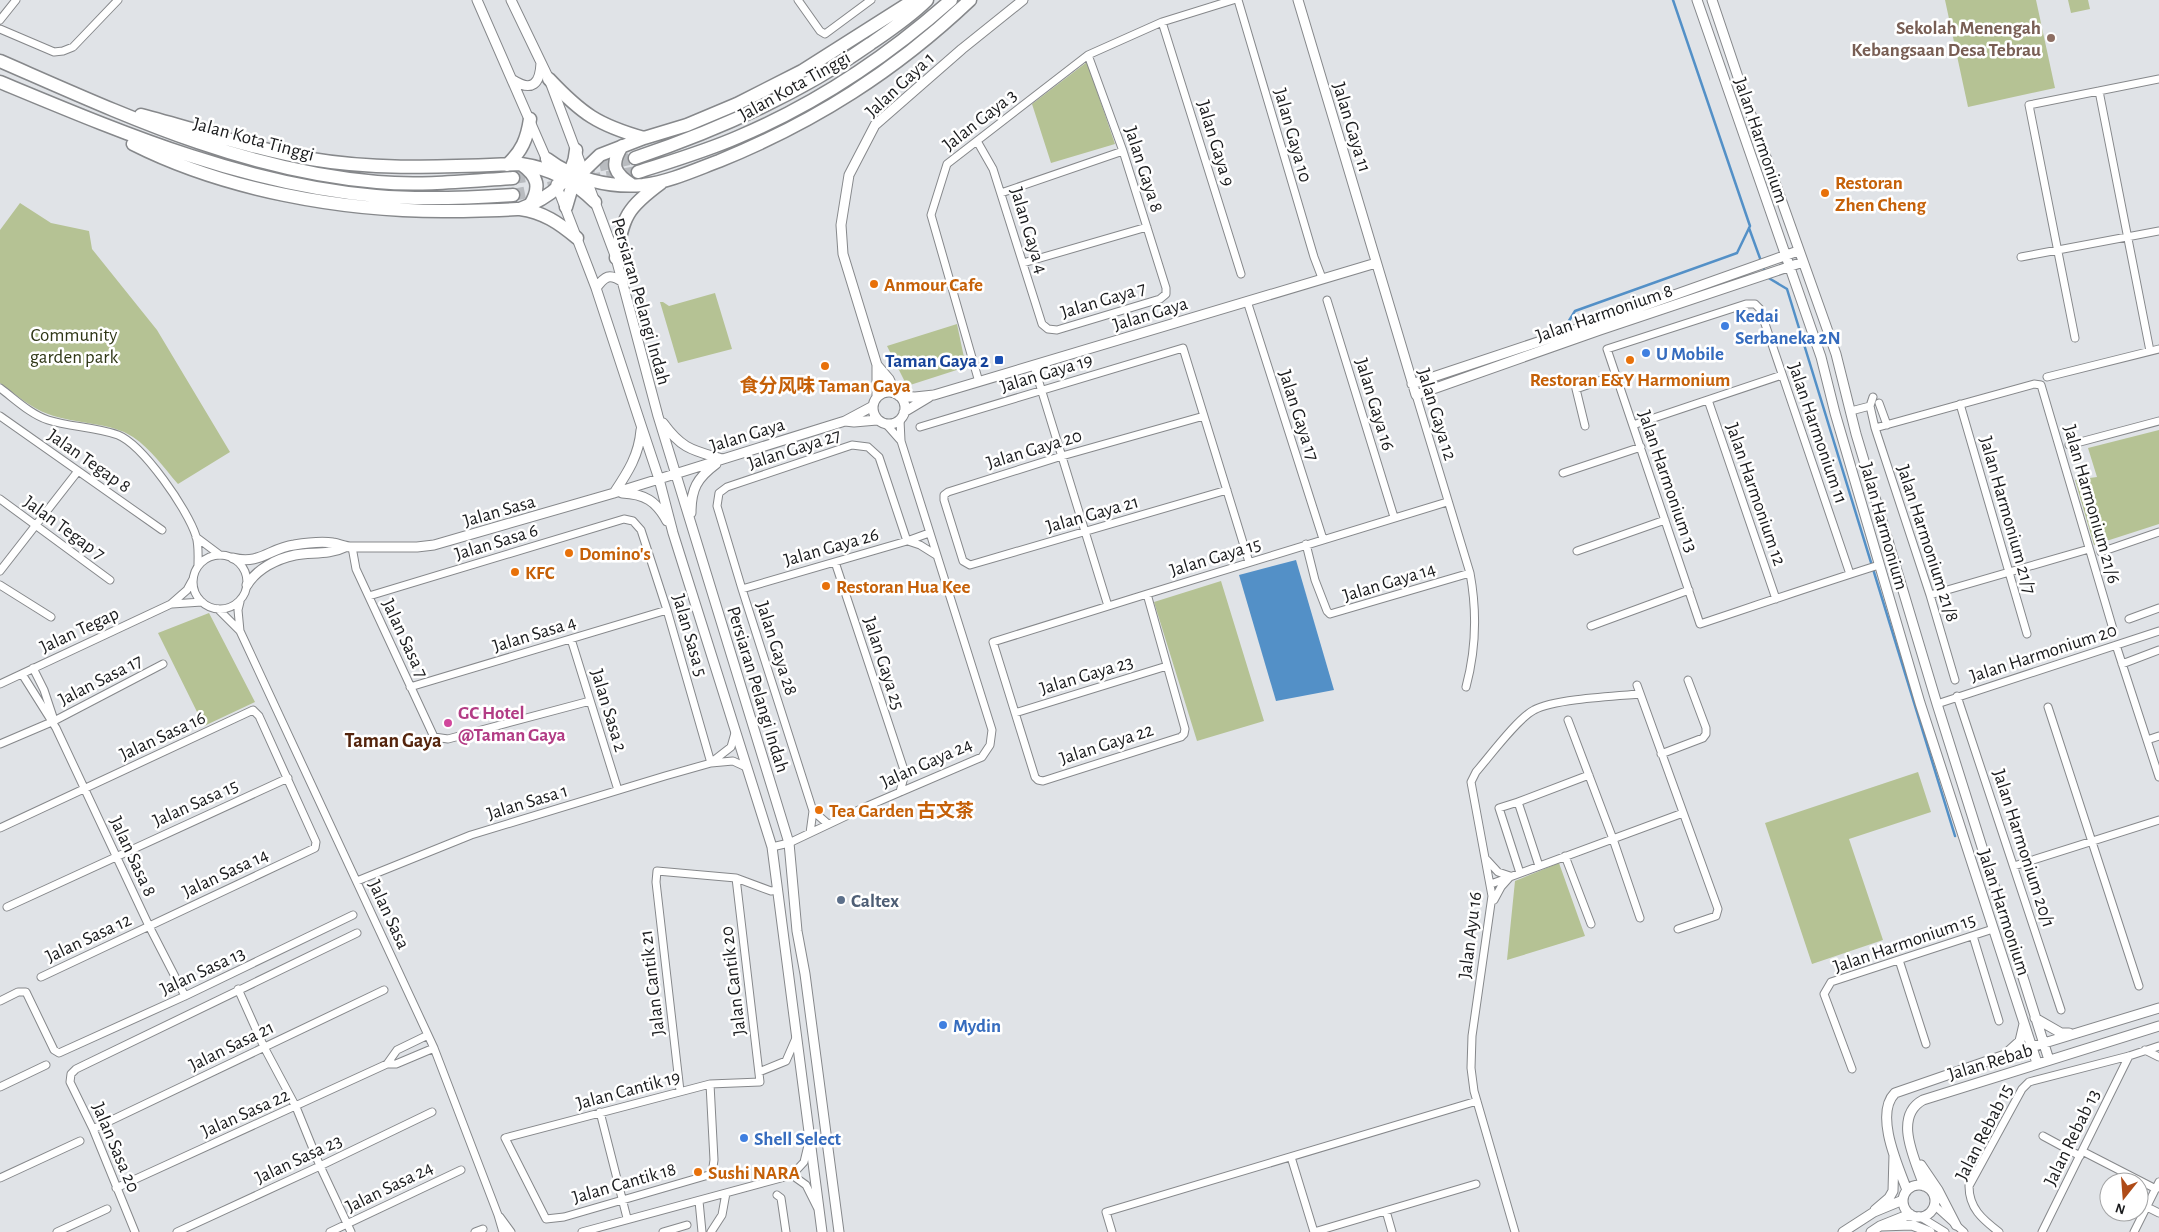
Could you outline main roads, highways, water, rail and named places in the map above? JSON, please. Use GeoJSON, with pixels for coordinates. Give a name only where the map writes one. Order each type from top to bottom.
{"type":"FeatureCollection","features":[{"type":"Feature","properties":{"kind":"highway"},"geometry":{"type":"LineString","coordinates":[[84,117],[159,157],[237,183],[308,199],[373,208],[434,211],[525,207],[573,178],[600,155],[644,138],[687,126],[745,100],[802,71],[914,0]]}},
{"type":"Feature","properties":{"kind":"highway","name":"Jalan Kota Tinggi"},"geometry":{"type":"LineString","coordinates":[[635,158],[691,139],[736,120],[813,81],[878,39],[926,0]]}},
{"type":"Feature","properties":{"kind":"highway","name":"Jalan Kota Tinggi"},"geometry":{"type":"LineString","coordinates":[[638,172],[740,137],[822,95],[896,47],[951,0]]}},
{"type":"Feature","properties":{"kind":"highway"},"geometry":{"type":"LineString","coordinates":[[96,103],[247,146],[312,159],[377,165],[438,167],[521,164],[573,178],[632,185],[665,180],[752,148],[791,130],[831,107],[908,54],[970,0]]}},
{"type":"Feature","properties":{"kind":"highway","name":"Jalan Kota Tinggi"},"geometry":{"type":"LineString","coordinates":[[0,61],[168,134],[245,158],[310,173],[378,182],[430,183],[513,178]]}},
{"type":"Feature","properties":{"kind":"highway"},"geometry":{"type":"LineString","coordinates":[[549,80],[573,104],[595,120],[644,138]]}},
{"type":"Feature","properties":{"kind":"highway","name":"Jalan Kota Tinggi"},"geometry":{"type":"LineString","coordinates":[[0,82],[162,148],[242,172],[310,187],[376,196],[443,199],[513,195]]}},
{"type":"Feature","properties":{"kind":"highway"},"geometry":{"type":"LineString","coordinates":[[507,164],[523,147],[527,138],[530,119]]}},
{"type":"Feature","properties":{"kind":"highway"},"geometry":{"type":"LineString","coordinates":[[622,146],[615,159],[615,166],[622,178],[632,185]]}},
{"type":"Feature","properties":{"kind":"highway"},"geometry":{"type":"LineString","coordinates":[[566,207],[573,178],[576,150]]}},
{"type":"Feature","properties":{"kind":"highway"},"geometry":{"type":"LineString","coordinates":[[547,159],[573,178],[595,202]]}},
{"type":"Feature","properties":{"kind":"highway"},"geometry":{"type":"LineString","coordinates":[[521,164],[536,177],[538,187],[536,196],[525,207]]}},
{"type":"Feature","properties":{"kind":"highway"},"geometry":{"type":"LineString","coordinates":[[616,258],[623,223],[628,212],[640,199],[665,180]]}},
{"type":"Feature","properties":{"kind":"highway"},"geometry":{"type":"LineString","coordinates":[[525,207],[554,220],[577,238]]}},
{"type":"Feature","properties":{"kind":"main road"},"geometry":{"type":"LineString","coordinates":[[477,0],[552,173]]}},
{"type":"Feature","properties":{"kind":"main road"},"geometry":{"type":"LineString","coordinates":[[511,0],[549,80],[576,150]]}},
{"type":"Feature","properties":{"kind":"main road","name":"Jalan Gaya 1"},"geometry":{"type":"LineString","coordinates":[[877,396],[877,365],[843,254],[841,225],[849,175],[875,125],[962,49],[1023,0]]}},
{"type":"Feature","properties":{"kind":"main road","name":"Jalan Gaya 11"},"geometry":{"type":"LineString","coordinates":[[1298,0],[1376,263]]}},
{"type":"Feature","properties":{"kind":"main road","name":"Jalan Harmonium"},"geometry":{"type":"LineString","coordinates":[[1697,0],[1788,267],[1821,357],[1920,703],[2037,1063]]}},
{"type":"Feature","properties":{"kind":"main road","name":"Jalan Harmonium"},"geometry":{"type":"LineString","coordinates":[[1713,0],[1798,251],[1836,354],[1937,704],[2049,1060]]}},
{"type":"Feature","properties":{"kind":"main road"},"geometry":{"type":"LineString","coordinates":[[513,80],[520,85],[537,82],[541,63]]}},
{"type":"Feature","properties":{"kind":"main road","name":"Persiaran Pelangi Indah"},"geometry":{"type":"LineString","coordinates":[[595,202],[616,258],[658,416],[789,844],[797,931],[805,974],[839,1232]]}},
{"type":"Feature","properties":{"kind":"main road","name":"Persiaran Pelangi Indah"},"geometry":{"type":"LineString","coordinates":[[566,207],[596,288],[642,425],[673,533],[772,847],[822,1232]]}},
{"type":"Feature","properties":{"kind":"main road","name":"Jalan Harmonium 8"},"geometry":{"type":"LineString","coordinates":[[1412,384],[1598,322],[1798,251]]}},
{"type":"Feature","properties":{"kind":"main road","name":"Jalan Harmonium 8"},"geometry":{"type":"LineString","coordinates":[[1416,395],[1802,262]]}},
{"type":"Feature","properties":{"kind":"main road","name":"Jalan Gaya"},"geometry":{"type":"LineString","coordinates":[[897,395],[915,398],[934,395],[1376,263]]}},
{"type":"Feature","properties":{"kind":"main road","name":"Jalan Gaya 12"},"geometry":{"type":"LineString","coordinates":[[1376,263],[1416,395]]}},
{"type":"Feature","properties":{"kind":"main road"},"geometry":{"type":"LineString","coordinates":[[596,288],[601,280],[606,277],[616,278],[623,282]]}},
{"type":"Feature","properties":{"kind":"main road","name":"Jalan Gaya 1"},"geometry":{"type":"LineString","coordinates":[[877,365],[889,380],[897,395]]}},
{"type":"Feature","properties":{"kind":"main road"},"geometry":{"type":"LineString","coordinates":[[886,392],[897,395],[904,404],[902,416],[891,424],[877,420],[872,410],[877,396],[886,392]]}},
{"type":"Feature","properties":{"kind":"main road","name":"Jalan Gaya"},"geometry":{"type":"LineString","coordinates":[[902,416],[934,395]]}},
{"type":"Feature","properties":{"kind":"main road","name":"Jalan Gaya"},"geometry":{"type":"LineString","coordinates":[[659,479],[845,421],[872,406]]}},
{"type":"Feature","properties":{"kind":"main road"},"geometry":{"type":"LineString","coordinates":[[658,416],[674,438],[685,447],[723,459]]}},
{"type":"Feature","properties":{"kind":"main road","name":"Jalan Gaya"},"geometry":{"type":"LineString","coordinates":[[845,421],[877,420]]}},
{"type":"Feature","properties":{"kind":"main road"},"geometry":{"type":"LineString","coordinates":[[642,425],[640,446],[635,460],[614,493],[632,494],[647,499],[658,506],[673,533]]}},
{"type":"Feature","properties":{"kind":"main road"},"geometry":{"type":"LineString","coordinates":[[691,522],[691,503],[695,485],[703,474],[723,459]]}},
{"type":"Feature","properties":{"kind":"main road","name":"Jalan Sasa"},"geometry":{"type":"LineString","coordinates":[[233,558],[246,561],[291,545],[335,543],[349,547],[417,547],[434,545],[659,479]]}},
{"type":"Feature","properties":{"kind":"main road","name":"Jalan Sasa"},"geometry":{"type":"LineString","coordinates":[[247,585],[254,574],[280,560],[295,555],[335,552],[349,547]]}},
{"type":"Feature","properties":{"kind":"main road","name":"Jalan Rebab"},"geometry":{"type":"LineString","coordinates":[[1907,1190],[1894,1153],[1886,1118],[1887,1104],[1894,1093],[2005,1054],[2159,1008]]}},
{"type":"Feature","properties":{"kind":"main road"},"geometry":{"type":"LineString","coordinates":[[2035,1018],[2061,1033],[2072,1033]]}},
{"type":"Feature","properties":{"kind":"main road"},"geometry":{"type":"LineString","coordinates":[[2005,1054],[2020,1041],[2024,1024]]}},
{"type":"Feature","properties":{"kind":"main road","name":"Jalan Rebab"},"geometry":{"type":"LineString","coordinates":[[1910,1214],[1919,1216],[1928,1213],[1934,1205],[1934,1196],[1924,1186],[1908,1134],[1907,1122],[1910,1110],[1916,1104],[2037,1063],[2159,1026]]}},
{"type":"Feature","properties":{"kind":"main road"},"geometry":{"type":"LineString","coordinates":[[1874,1212],[1889,1198],[1893,1190],[1894,1153]]}},
{"type":"Feature","properties":{"kind":"main road"},"geometry":{"type":"LineString","coordinates":[[1913,1155],[1938,1190],[1956,1225]]}},
{"type":"Feature","properties":{"kind":"main road"},"geometry":{"type":"LineString","coordinates":[[1871,1232],[1880,1226],[1910,1214],[1906,1210],[1903,1200],[1907,1190],[1915,1186],[1924,1186]]}},
{"type":"Feature","properties":{"kind":"main road"},"geometry":{"type":"LineString","coordinates":[[1842,1232],[1874,1212],[1903,1200]]}},
{"type":"Feature","properties":{"kind":"main road"},"geometry":{"type":"LineString","coordinates":[[1880,1226],[1912,1225],[1930,1232]]}},
{"type":"Feature","properties":{"kind":"water"},"geometry":{"type":"Polygon","coordinates":[[[1296,560],[1334,690],[1276,701],[1239,575],[1296,560]]]}},
{"type":"Feature","properties":{"kind":"waterway"},"geometry":{"type":"LineString","coordinates":[[1567,324],[1575,311],[1737,253],[1750,226],[1673,0]]}},
{"type":"Feature","properties":{"kind":"waterway"},"geometry":{"type":"LineString","coordinates":[[1749,228],[1765,272]]}},
{"type":"Feature","properties":{"kind":"waterway"},"geometry":{"type":"LineString","coordinates":[[1767,277],[1787,289],[1955,836]]}},
{"type":"Feature","properties":{"kind":"tunnel"},"geometry":{"type":"LineString","coordinates":[[582,169],[635,158]]}},
{"type":"Feature","properties":{"kind":"tunnel"},"geometry":{"type":"LineString","coordinates":[[589,180],[638,172]]}},
{"type":"Feature","properties":{"kind":"tunnel"},"geometry":{"type":"LineString","coordinates":[[513,178],[542,174]]}},
{"type":"Feature","properties":{"kind":"tunnel"},"geometry":{"type":"LineString","coordinates":[[513,195],[562,185]]}},
{"type":"Feature","properties":{"kind":"place","name":"Sekolah Menengah Kebangsaan Desa Tebrau"},"geometry":{"type":"Point","coordinates":[2051,38]}},
{"type":"Feature","properties":{"kind":"place","name":"Restoran Zhen Cheng"},"geometry":{"type":"Point","coordinates":[1825,193]}},
{"type":"Feature","properties":{"kind":"place","name":"Anmour Cafe"},"geometry":{"type":"Point","coordinates":[874,284]}},
{"type":"Feature","properties":{"kind":"place","name":"Kedai Serbaneka 2N"},"geometry":{"type":"Point","coordinates":[1725,326]}},
{"type":"Feature","properties":{"kind":"place","name":"U Mobile"},"geometry":{"type":"Point","coordinates":[1646,353]}},
{"type":"Feature","properties":{"kind":"place","name":"Taman Gaya 2"},"geometry":{"type":"Point","coordinates":[999,360]}},
{"type":"Feature","properties":{"kind":"place","name":"Restoran E&Y Harmonium"},"geometry":{"type":"Point","coordinates":[1630,360]}},
{"type":"Feature","properties":{"kind":"place","name":"食分风味 Taman Gaya"},"geometry":{"type":"Point","coordinates":[825,366]}},
{"type":"Feature","properties":{"kind":"place","name":"Domino's"},"geometry":{"type":"Point","coordinates":[569,553]}},
{"type":"Feature","properties":{"kind":"place","name":"KFC"},"geometry":{"type":"Point","coordinates":[515,572]}},
{"type":"Feature","properties":{"kind":"place","name":"Restoran Hua Kee"},"geometry":{"type":"Point","coordinates":[826,586]}},
{"type":"Feature","properties":{"kind":"place","name":"GC Hotel @Taman Gaya"},"geometry":{"type":"Point","coordinates":[448,723]}},
{"type":"Feature","properties":{"kind":"place","name":"Tea Garden 古文茶"},"geometry":{"type":"Point","coordinates":[819,810]}},
{"type":"Feature","properties":{"kind":"place","name":"Caltex"},"geometry":{"type":"Point","coordinates":[841,900]}},
{"type":"Feature","properties":{"kind":"place","name":"Mydin"},"geometry":{"type":"Point","coordinates":[943,1025]}},
{"type":"Feature","properties":{"kind":"place","name":"Shell Select"},"geometry":{"type":"Point","coordinates":[744,1138]}},
{"type":"Feature","properties":{"kind":"place","name":"Sushi NARA"},"geometry":{"type":"Point","coordinates":[698,1172]}},
{"type":"Feature","properties":{"kind":"district","name":"Taman Gaya"},"geometry":{"type":"Point","coordinates":[393,740]}},
{"type":"Feature","properties":{"kind":"park label","name":"Community garden park"},"geometry":{"type":"Point","coordinates":[74,345]}}]}
